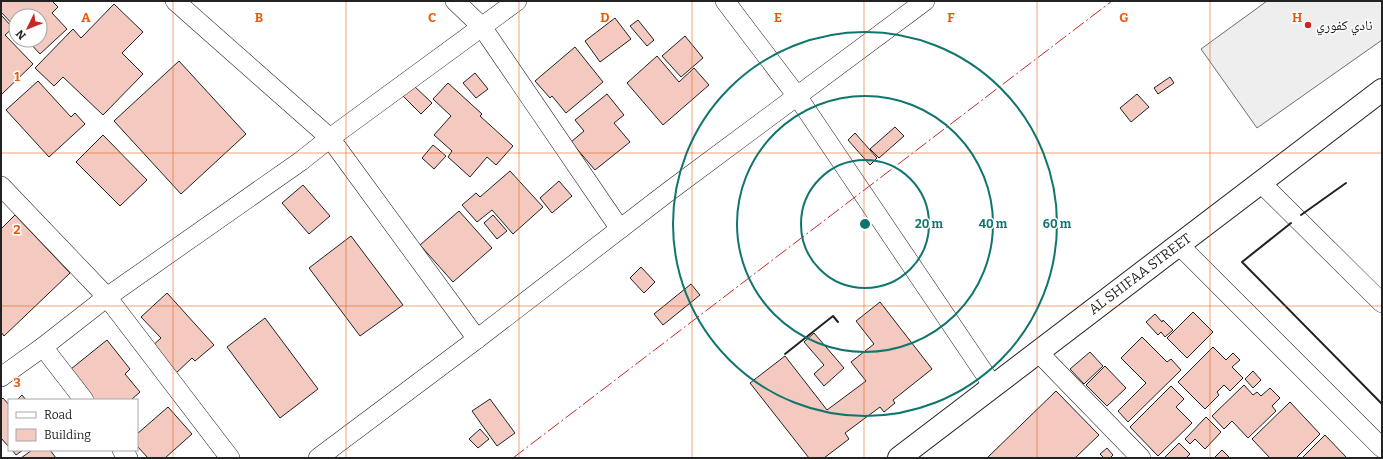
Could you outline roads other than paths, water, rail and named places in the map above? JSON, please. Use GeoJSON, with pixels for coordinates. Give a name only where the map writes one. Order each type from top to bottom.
{"type":"FeatureCollection","features":[{"type":"Feature","properties":{"kind":"street"},"geometry":{"type":"LineString","coordinates":[[175,1],[330,138],[477,339]]}},
{"type":"Feature","properties":{"kind":"street"},"geometry":{"type":"LineString","coordinates":[[455,1],[482,27],[620,229]]}},
{"type":"Feature","properties":{"kind":"street"},"geometry":{"type":"LineString","coordinates":[[1,377],[43,347],[107,297],[301,161],[330,138],[517,1]]}},
{"type":"Feature","properties":{"kind":"street"},"geometry":{"type":"LineString","coordinates":[[725,1],[797,96],[993,386]]}},
{"type":"Feature","properties":{"kind":"street"},"geometry":{"type":"LineString","coordinates":[[318,458],[477,339],[620,229],[925,1]]}},
{"type":"Feature","properties":{"kind":"street","name":"AL SHIFAA STREET"},"geometry":{"type":"LineString","coordinates":[[907,456],[993,386],[1382,90]]}},
{"type":"Feature","properties":{"kind":"street"},"geometry":{"type":"LineString","coordinates":[[1261,183],[1382,303]]}},
{"type":"Feature","properties":{"kind":"street"},"geometry":{"type":"LineString","coordinates":[[1,186],[107,297],[230,458]]}},
{"type":"Feature","properties":{"kind":"street"},"geometry":{"type":"LineString","coordinates":[[1179,245],[1382,448]]}},
{"type":"Feature","properties":{"kind":"street"},"geometry":{"type":"LineString","coordinates":[[43,347],[83,399]]}},
{"type":"Feature","properties":{"kind":"street"},"geometry":{"type":"LineString","coordinates":[[1038,352],[1141,458]]}},
{"type":"Feature","properties":{"kind":"place","name":"نادي كفوري"},"geometry":{"type":"Point","coordinates":[1308,25]}}]}
